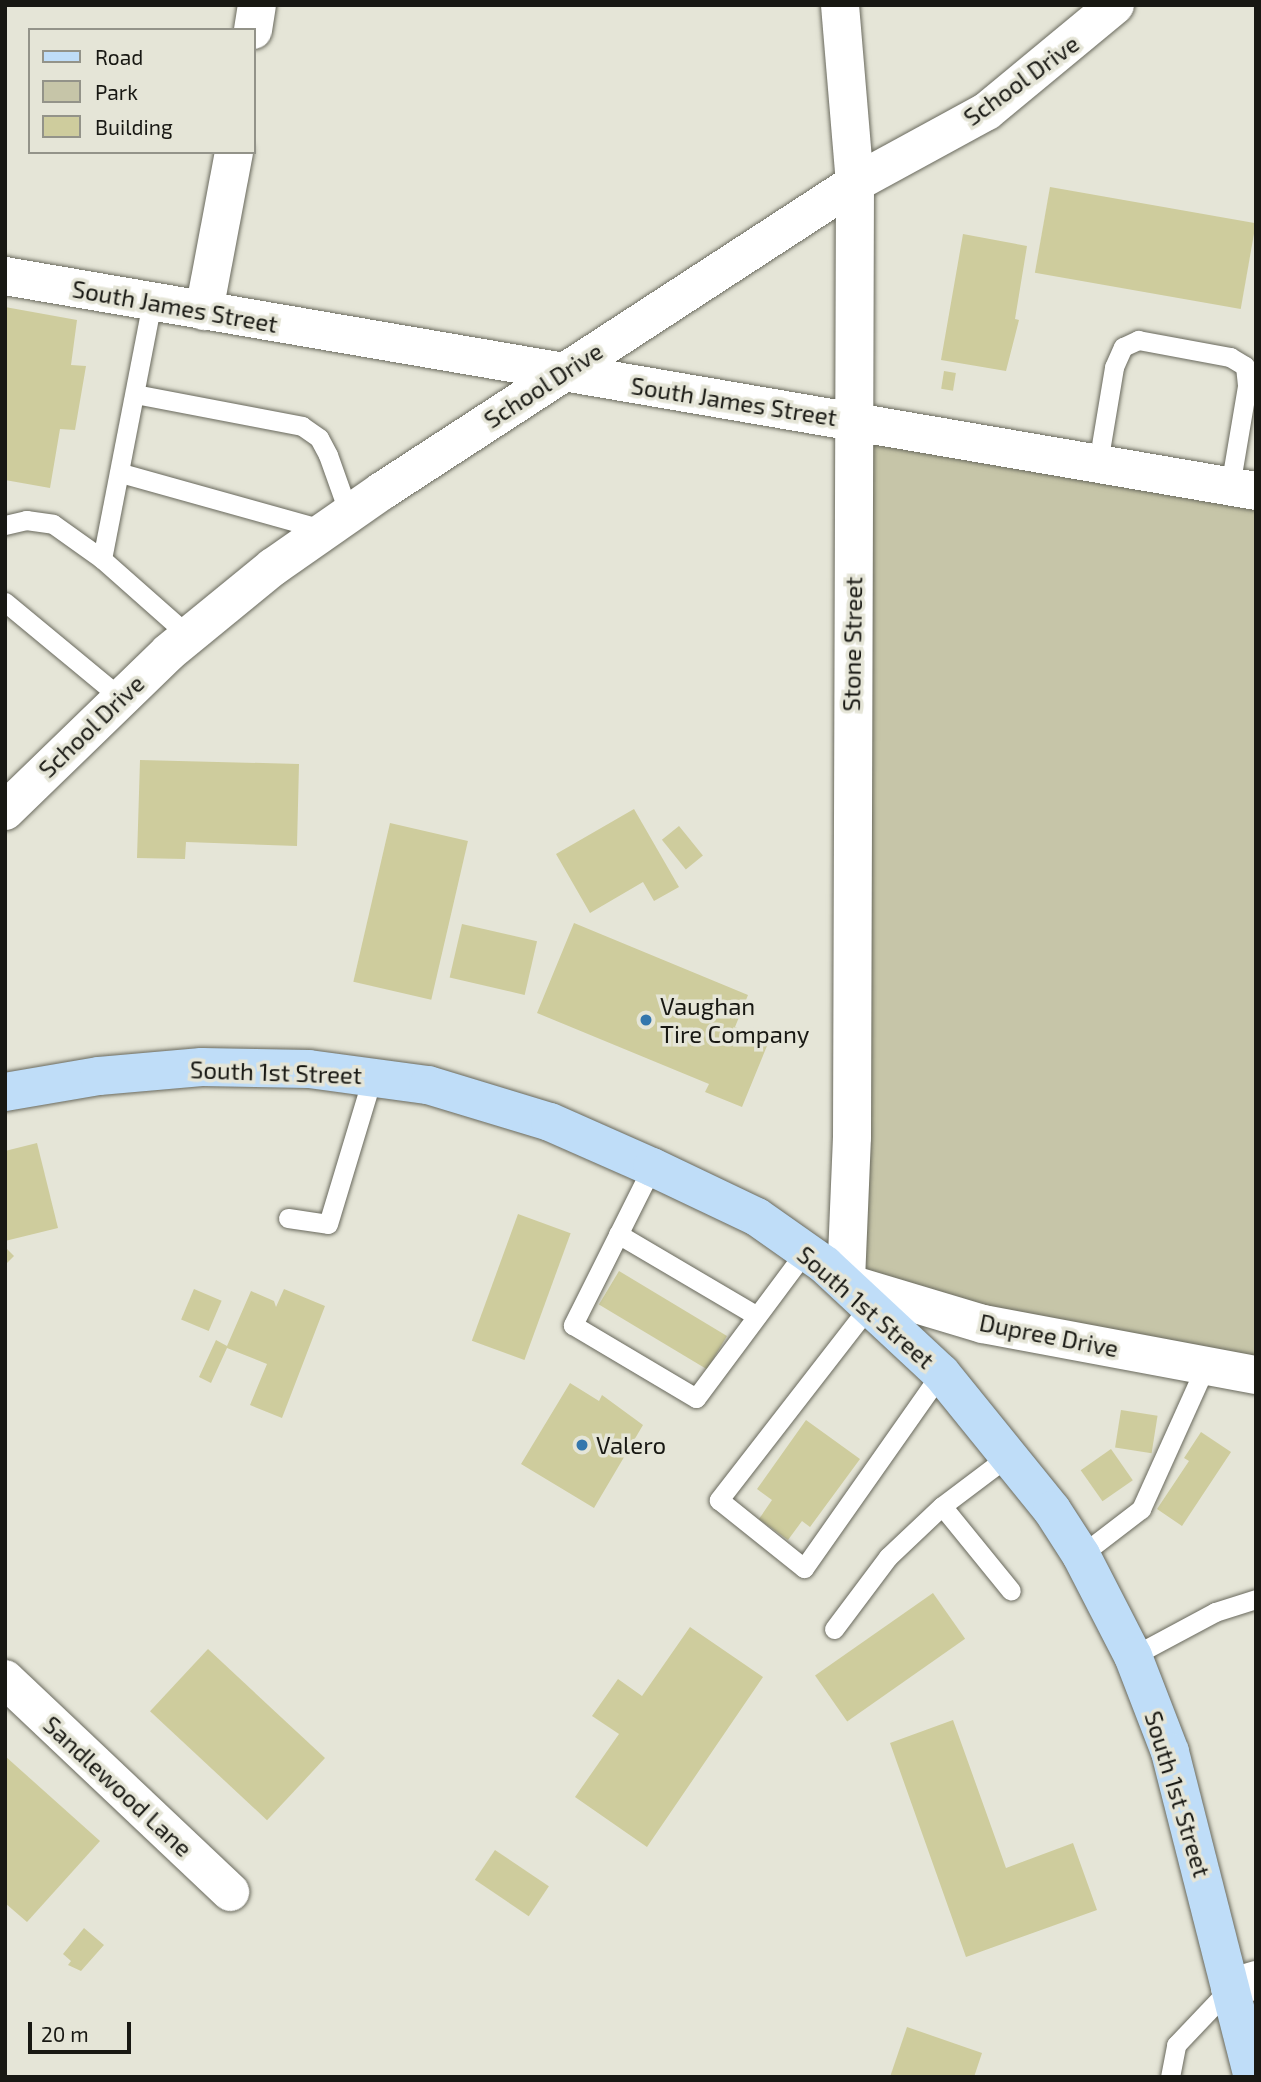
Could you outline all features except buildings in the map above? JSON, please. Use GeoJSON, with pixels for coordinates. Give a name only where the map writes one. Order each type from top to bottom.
{"type":"FeatureCollection","features":[{"type":"Feature","properties":{"kind":"main road","name":"South 1st Street"},"geometry":{"type":"LineString","coordinates":[[5,1092],[99,1076],[202,1067],[373,1075],[494,1102],[652,1167],[757,1217],[806,1252],[858,1294],[941,1373],[1052,1510],[1081,1555],[1133,1656],[1170,1752],[1243,1984],[1253,2077]]}},
{"type":"Feature","properties":{"kind":"street"},"geometry":{"type":"LineString","coordinates":[[253,28],[257,5]]}},
{"type":"Feature","properties":{"kind":"street","name":"Stone Street"},"geometry":{"type":"LineString","coordinates":[[840,5],[855,183],[855,420],[850,721],[852,1137],[858,1294]]}},
{"type":"Feature","properties":{"kind":"street","name":"School Drive"},"geometry":{"type":"LineString","coordinates":[[5,811],[120,697],[189,636],[337,522],[855,183],[986,111],[1115,5]]}},
{"type":"Feature","properties":{"kind":"street"},"geometry":{"type":"LineString","coordinates":[[204,311],[234,154]]}},
{"type":"Feature","properties":{"kind":"street","name":"South James Street"},"geometry":{"type":"LineString","coordinates":[[5,276],[562,374],[855,420],[1243,489]]}},
{"type":"Feature","properties":{"kind":"street","name":"Dupree Drive"},"geometry":{"type":"LineString","coordinates":[[858,1294],[983,1324],[1256,1375]]}},
{"type":"Feature","properties":{"kind":"street","name":"Sandlewood Lane"},"geometry":{"type":"LineString","coordinates":[[5,1679],[230,1892]]}},
{"type":"Feature","properties":{"kind":"lane"},"geometry":{"type":"LineString","coordinates":[[102,559],[121,473],[152,301]]}},
{"type":"Feature","properties":{"kind":"lane"},"geometry":{"type":"LineString","coordinates":[[1098,463],[1114,367],[1123,347],[1138,340],[1230,357],[1245,366],[1247,386],[1243,489]]}},
{"type":"Feature","properties":{"kind":"lane"},"geometry":{"type":"LineString","coordinates":[[121,473],[337,522],[328,456],[319,438],[302,426],[135,394]]}},
{"type":"Feature","properties":{"kind":"lane"},"geometry":{"type":"LineString","coordinates":[[5,525],[26,520],[52,524],[102,559],[189,636]]}},
{"type":"Feature","properties":{"kind":"lane"},"geometry":{"type":"LineString","coordinates":[[5,602],[120,697]]}},
{"type":"Feature","properties":{"kind":"lane"},"geometry":{"type":"LineString","coordinates":[[288,1218],[328,1224],[373,1075]]}},
{"type":"Feature","properties":{"kind":"lane"},"geometry":{"type":"LineString","coordinates":[[652,1167],[573,1325],[696,1398],[806,1252]]}},
{"type":"Feature","properties":{"kind":"lane"},"geometry":{"type":"LineString","coordinates":[[618,1234],[757,1316]]}},
{"type":"Feature","properties":{"kind":"lane"},"geometry":{"type":"LineString","coordinates":[[858,1294],[719,1500],[804,1568],[941,1373]]}},
{"type":"Feature","properties":{"kind":"lane"},"geometry":{"type":"LineString","coordinates":[[1081,1555],[1141,1508],[1206,1365]]}},
{"type":"Feature","properties":{"kind":"lane"},"geometry":{"type":"LineString","coordinates":[[834,1629],[888,1557],[942,1506],[1007,1457]]}},
{"type":"Feature","properties":{"kind":"lane"},"geometry":{"type":"LineString","coordinates":[[942,1506],[1011,1591]]}},
{"type":"Feature","properties":{"kind":"lane"},"geometry":{"type":"LineString","coordinates":[[1133,1656],[1215,1612],[1256,1599]]}},
{"type":"Feature","properties":{"kind":"lane"},"geometry":{"type":"LineString","coordinates":[[1170,2077],[1175,2045],[1243,1984]]}},
{"type":"Feature","properties":{"kind":"green space"},"geometry":{"type":"Polygon","coordinates":[[[855,420],[1256,491],[1256,1375],[846,1283],[855,420]]]}},
{"type":"Feature","properties":{"kind":"place","name":"Vaughan Tire Company"},"geometry":{"type":"Point","coordinates":[646,1020]}},
{"type":"Feature","properties":{"kind":"place","name":"Valero"},"geometry":{"type":"Point","coordinates":[582,1445]}}]}
